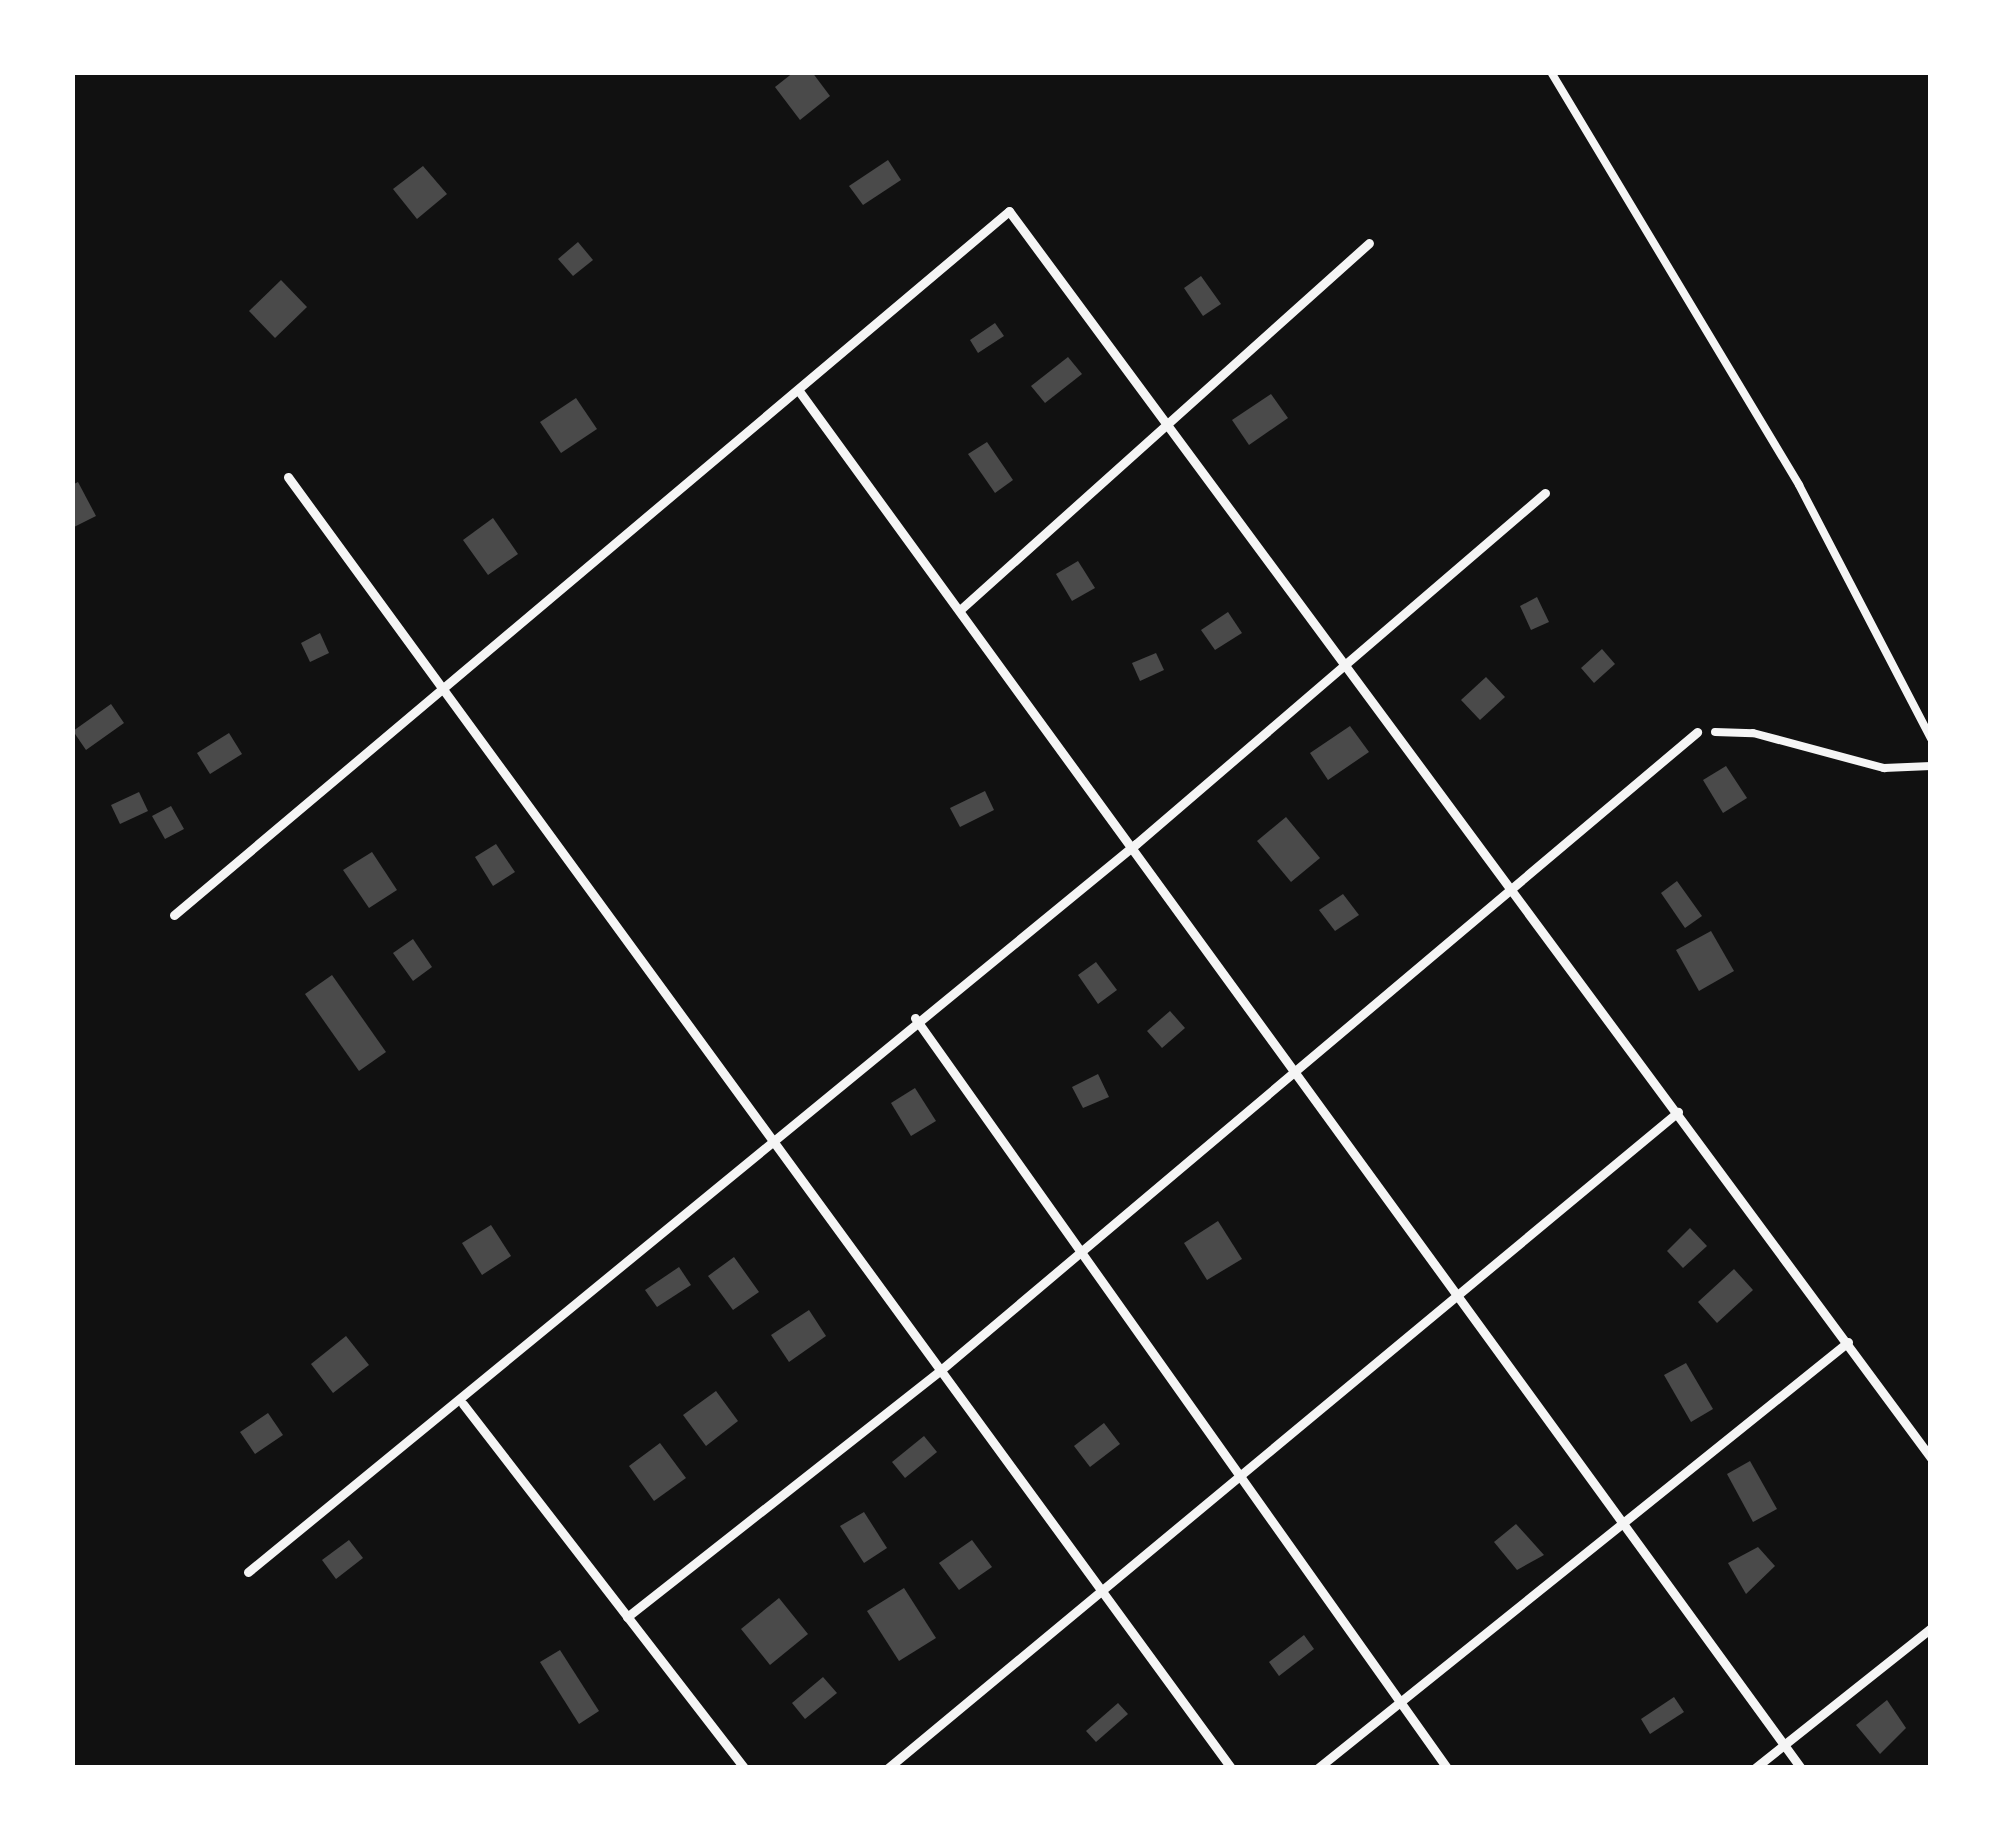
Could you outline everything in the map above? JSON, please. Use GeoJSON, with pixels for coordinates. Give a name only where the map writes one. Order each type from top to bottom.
{"type":"FeatureCollection","features":[{"type":"Feature","properties":{"kind":"lane"},"geometry":{"type":"LineString","coordinates":[[174,915],[1010,212],[1931,1458]]}},
{"type":"Feature","properties":{"kind":"lane"},"geometry":{"type":"LineString","coordinates":[[961,609],[1370,243]]}},
{"type":"Feature","properties":{"kind":"lane"},"geometry":{"type":"LineString","coordinates":[[800,391],[1136,844],[1801,1768]]}},
{"type":"Feature","properties":{"kind":"lane"},"geometry":{"type":"LineString","coordinates":[[288,477],[1232,1768]]}},
{"type":"Feature","properties":{"kind":"lane"},"geometry":{"type":"LineString","coordinates":[[248,1572],[463,1404],[916,1018],[1136,844],[1347,667],[1545,493]]}},
{"type":"Feature","properties":{"kind":"lane"},"geometry":{"type":"LineString","coordinates":[[627,1617],[942,1369],[1294,1066],[1514,892],[1697,732]]}},
{"type":"Feature","properties":{"kind":"lane"},"geometry":{"type":"LineString","coordinates":[[916,1018],[1447,1768]]}},
{"type":"Feature","properties":{"kind":"lane"},"geometry":{"type":"LineString","coordinates":[[888,1768],[1678,1112]]}},
{"type":"Feature","properties":{"kind":"lane"},"geometry":{"type":"LineString","coordinates":[[1318,1768],[1848,1342]]}},
{"type":"Feature","properties":{"kind":"lane"},"geometry":{"type":"LineString","coordinates":[[463,1404],[744,1768]]}},
{"type":"Feature","properties":{"kind":"lane"},"geometry":{"type":"LineString","coordinates":[[1755,1768],[1931,1628]]}},
{"type":"Feature","properties":{"kind":"path"},"geometry":{"type":"LineString","coordinates":[[1551,72],[1799,485],[1931,739]]}},
{"type":"Feature","properties":{"kind":"path"},"geometry":{"type":"LineString","coordinates":[[1697,732],[1753,733],[1884,768],[1931,766]]}},
{"type":"Feature","properties":{"kind":"building"},"geometry":{"type":"Polygon","coordinates":[[[794,72],[812,72],[830,96],[800,120],[775,87],[794,72]]]}},
{"type":"Feature","properties":{"kind":"building"},"geometry":{"type":"Polygon","coordinates":[[[888,160],[901,180],[863,205],[849,186],[888,160]]]}},
{"type":"Feature","properties":{"kind":"building"},"geometry":{"type":"Polygon","coordinates":[[[423,166],[447,194],[417,219],[393,189],[423,166]]]}},
{"type":"Feature","properties":{"kind":"building"},"geometry":{"type":"Polygon","coordinates":[[[578,242],[593,260],[573,276],[558,259],[578,242]]]}},
{"type":"Feature","properties":{"kind":"building"},"geometry":{"type":"Polygon","coordinates":[[[1201,276],[1221,304],[1203,316],[1184,288],[1201,276]]]}},
{"type":"Feature","properties":{"kind":"building"},"geometry":{"type":"Polygon","coordinates":[[[281,280],[307,307],[275,338],[249,311],[281,280]]]}},
{"type":"Feature","properties":{"kind":"building"},"geometry":{"type":"Polygon","coordinates":[[[995,323],[1004,336],[978,353],[970,340],[995,323]]]}},
{"type":"Feature","properties":{"kind":"building"},"geometry":{"type":"Polygon","coordinates":[[[1068,357],[1082,374],[1045,403],[1031,386],[1068,357]]]}},
{"type":"Feature","properties":{"kind":"building"},"geometry":{"type":"Polygon","coordinates":[[[1271,394],[1288,418],[1249,445],[1232,420],[1271,394]]]}},
{"type":"Feature","properties":{"kind":"building"},"geometry":{"type":"Polygon","coordinates":[[[576,398],[597,429],[561,453],[540,422],[576,398]]]}},
{"type":"Feature","properties":{"kind":"building"},"geometry":{"type":"Polygon","coordinates":[[[987,442],[1013,480],[995,493],[968,454],[987,442]]]}},
{"type":"Feature","properties":{"kind":"building"},"geometry":{"type":"Polygon","coordinates":[[[78,482],[96,516],[72,528],[72,485],[78,482]]]}},
{"type":"Feature","properties":{"kind":"building"},"geometry":{"type":"Polygon","coordinates":[[[493,518],[518,554],[488,575],[463,540],[493,518]]]}},
{"type":"Feature","properties":{"kind":"building"},"geometry":{"type":"Polygon","coordinates":[[[1078,561],[1095,588],[1072,601],[1056,574],[1078,561]]]}},
{"type":"Feature","properties":{"kind":"building"},"geometry":{"type":"Polygon","coordinates":[[[1537,597],[1549,622],[1531,630],[1520,606],[1537,597]]]}},
{"type":"Feature","properties":{"kind":"building"},"geometry":{"type":"Polygon","coordinates":[[[1228,612],[1242,633],[1215,650],[1201,630],[1228,612]]]}},
{"type":"Feature","properties":{"kind":"building"},"geometry":{"type":"Polygon","coordinates":[[[320,633],[329,653],[310,662],[301,643],[320,633]]]}},
{"type":"Feature","properties":{"kind":"building"},"geometry":{"type":"Polygon","coordinates":[[[1602,649],[1615,664],[1594,683],[1581,668],[1602,649]]]}},
{"type":"Feature","properties":{"kind":"building"},"geometry":{"type":"Polygon","coordinates":[[[1156,653],[1164,670],[1140,681],[1132,663],[1156,653]]]}},
{"type":"Feature","properties":{"kind":"building"},"geometry":{"type":"Polygon","coordinates":[[[1486,677],[1505,697],[1480,720],[1461,700],[1486,677]]]}},
{"type":"Feature","properties":{"kind":"building"},"geometry":{"type":"Polygon","coordinates":[[[111,704],[124,723],[86,750],[73,731],[111,704]]]}},
{"type":"Feature","properties":{"kind":"building"},"geometry":{"type":"Polygon","coordinates":[[[1350,726],[1369,752],[1328,780],[1310,753],[1350,726]]]}},
{"type":"Feature","properties":{"kind":"building"},"geometry":{"type":"Polygon","coordinates":[[[229,733],[242,754],[210,774],[197,753],[229,733]]]}},
{"type":"Feature","properties":{"kind":"building"},"geometry":{"type":"Polygon","coordinates":[[[1726,766],[1747,798],[1723,813],[1703,780],[1726,766]]]}},
{"type":"Feature","properties":{"kind":"building"},"geometry":{"type":"Polygon","coordinates":[[[985,791],[994,810],[960,827],[950,808],[985,791]]]}},
{"type":"Feature","properties":{"kind":"building"},"geometry":{"type":"Polygon","coordinates":[[[139,792],[148,811],[120,824],[111,805],[139,792]]]}},
{"type":"Feature","properties":{"kind":"building"},"geometry":{"type":"Polygon","coordinates":[[[171,806],[184,829],[165,839],[152,816],[171,806]]]}},
{"type":"Feature","properties":{"kind":"building"},"geometry":{"type":"Polygon","coordinates":[[[1286,817],[1320,858],[1291,882],[1257,841],[1286,817]]]}},
{"type":"Feature","properties":{"kind":"building"},"geometry":{"type":"Polygon","coordinates":[[[496,844],[515,872],[493,886],[475,857],[496,844]]]}},
{"type":"Feature","properties":{"kind":"building"},"geometry":{"type":"Polygon","coordinates":[[[372,852],[397,890],[369,908],[343,870],[372,852]]]}},
{"type":"Feature","properties":{"kind":"building"},"geometry":{"type":"Polygon","coordinates":[[[1677,881],[1702,916],[1685,928],[1661,893],[1677,881]]]}},
{"type":"Feature","properties":{"kind":"building"},"geometry":{"type":"Polygon","coordinates":[[[1343,894],[1359,915],[1335,931],[1319,910],[1343,894]]]}},
{"type":"Feature","properties":{"kind":"building"},"geometry":{"type":"Polygon","coordinates":[[[1711,931],[1734,971],[1699,991],[1676,950],[1711,931]]]}},
{"type":"Feature","properties":{"kind":"building"},"geometry":{"type":"Polygon","coordinates":[[[413,939],[432,967],[413,981],[393,953],[413,939]]]}},
{"type":"Feature","properties":{"kind":"building"},"geometry":{"type":"Polygon","coordinates":[[[1096,962],[1117,990],[1098,1004],[1078,975],[1096,962]]]}},
{"type":"Feature","properties":{"kind":"building"},"geometry":{"type":"Polygon","coordinates":[[[332,975],[386,1052],[359,1071],[305,994],[332,975]]]}},
{"type":"Feature","properties":{"kind":"building"},"geometry":{"type":"Polygon","coordinates":[[[1170,1011],[1185,1028],[1162,1048],[1147,1031],[1170,1011]]]}},
{"type":"Feature","properties":{"kind":"building"},"geometry":{"type":"Polygon","coordinates":[[[1098,1074],[1109,1097],[1083,1108],[1072,1087],[1098,1074]]]}},
{"type":"Feature","properties":{"kind":"building"},"geometry":{"type":"Polygon","coordinates":[[[915,1088],[936,1121],[911,1136],[891,1103],[915,1088]]]}},
{"type":"Feature","properties":{"kind":"building"},"geometry":{"type":"Polygon","coordinates":[[[1218,1221],[1242,1259],[1207,1280],[1184,1243],[1218,1221]]]}},
{"type":"Feature","properties":{"kind":"building"},"geometry":{"type":"Polygon","coordinates":[[[491,1225],[511,1256],[482,1275],[462,1243],[491,1225]]]}},
{"type":"Feature","properties":{"kind":"building"},"geometry":{"type":"Polygon","coordinates":[[[1690,1228],[1707,1246],[1683,1268],[1667,1251],[1690,1228]]]}},
{"type":"Feature","properties":{"kind":"building"},"geometry":{"type":"Polygon","coordinates":[[[734,1257],[759,1292],[733,1310],[708,1276],[734,1257]]]}},
{"type":"Feature","properties":{"kind":"building"},"geometry":{"type":"Polygon","coordinates":[[[679,1267],[691,1285],[657,1307],[645,1290],[679,1267]]]}},
{"type":"Feature","properties":{"kind":"building"},"geometry":{"type":"Polygon","coordinates":[[[1734,1269],[1753,1290],[1717,1323],[1698,1302],[1734,1269]]]}},
{"type":"Feature","properties":{"kind":"building"},"geometry":{"type":"Polygon","coordinates":[[[809,1310],[826,1336],[789,1362],[771,1335],[809,1310]]]}},
{"type":"Feature","properties":{"kind":"building"},"geometry":{"type":"Polygon","coordinates":[[[346,1336],[369,1365],[333,1393],[311,1364],[346,1336]]]}},
{"type":"Feature","properties":{"kind":"building"},"geometry":{"type":"Polygon","coordinates":[[[1686,1363],[1713,1409],[1691,1422],[1664,1375],[1686,1363]]]}},
{"type":"Feature","properties":{"kind":"building"},"geometry":{"type":"Polygon","coordinates":[[[716,1391],[738,1421],[706,1446],[683,1415],[716,1391]]]}},
{"type":"Feature","properties":{"kind":"building"},"geometry":{"type":"Polygon","coordinates":[[[268,1413],[283,1435],[255,1454],[240,1432],[268,1413]]]}},
{"type":"Feature","properties":{"kind":"building"},"geometry":{"type":"Polygon","coordinates":[[[1104,1423],[1120,1444],[1090,1467],[1074,1446],[1104,1423]]]}},
{"type":"Feature","properties":{"kind":"building"},"geometry":{"type":"Polygon","coordinates":[[[924,1436],[937,1452],[905,1478],[892,1462],[924,1436]]]}},
{"type":"Feature","properties":{"kind":"building"},"geometry":{"type":"Polygon","coordinates":[[[660,1443],[686,1478],[654,1501],[629,1466],[660,1443]]]}},
{"type":"Feature","properties":{"kind":"building"},"geometry":{"type":"Polygon","coordinates":[[[1750,1461],[1777,1509],[1753,1522],[1727,1474],[1750,1461]]]}},
{"type":"Feature","properties":{"kind":"building"},"geometry":{"type":"Polygon","coordinates":[[[864,1512],[887,1548],[864,1563],[840,1526],[864,1512]]]}},
{"type":"Feature","properties":{"kind":"building"},"geometry":{"type":"Polygon","coordinates":[[[1516,1524],[1544,1555],[1517,1570],[1494,1542],[1516,1524]]]}},
{"type":"Feature","properties":{"kind":"building"},"geometry":{"type":"Polygon","coordinates":[[[349,1540],[363,1558],[336,1579],[322,1560],[349,1540]]]}},
{"type":"Feature","properties":{"kind":"building"},"geometry":{"type":"Polygon","coordinates":[[[972,1540],[992,1567],[959,1590],[939,1563],[972,1540]]]}},
{"type":"Feature","properties":{"kind":"building"},"geometry":{"type":"Polygon","coordinates":[[[1758,1547],[1775,1566],[1746,1594],[1728,1563],[1758,1547]]]}},
{"type":"Feature","properties":{"kind":"building"},"geometry":{"type":"Polygon","coordinates":[[[904,1588],[936,1638],[899,1661],[867,1611],[904,1588]]]}},
{"type":"Feature","properties":{"kind":"building"},"geometry":{"type":"Polygon","coordinates":[[[779,1598],[808,1634],[770,1665],[741,1629],[779,1598]]]}},
{"type":"Feature","properties":{"kind":"building"},"geometry":{"type":"Polygon","coordinates":[[[1304,1635],[1314,1649],[1279,1676],[1269,1662],[1304,1635]]]}},
{"type":"Feature","properties":{"kind":"building"},"geometry":{"type":"Polygon","coordinates":[[[560,1650],[599,1711],[579,1724],[540,1662],[560,1650]]]}},
{"type":"Feature","properties":{"kind":"building"},"geometry":{"type":"Polygon","coordinates":[[[823,1677],[837,1693],[805,1719],[792,1703],[823,1677]]]}},
{"type":"Feature","properties":{"kind":"building"},"geometry":{"type":"Polygon","coordinates":[[[1674,1697],[1684,1712],[1650,1734],[1641,1719],[1674,1697]]]}},
{"type":"Feature","properties":{"kind":"building"},"geometry":{"type":"Polygon","coordinates":[[[1887,1700],[1906,1728],[1880,1754],[1856,1725],[1887,1700]]]}},
{"type":"Feature","properties":{"kind":"building"},"geometry":{"type":"Polygon","coordinates":[[[1118,1703],[1128,1714],[1096,1742],[1086,1731],[1118,1703]]]}}]}
